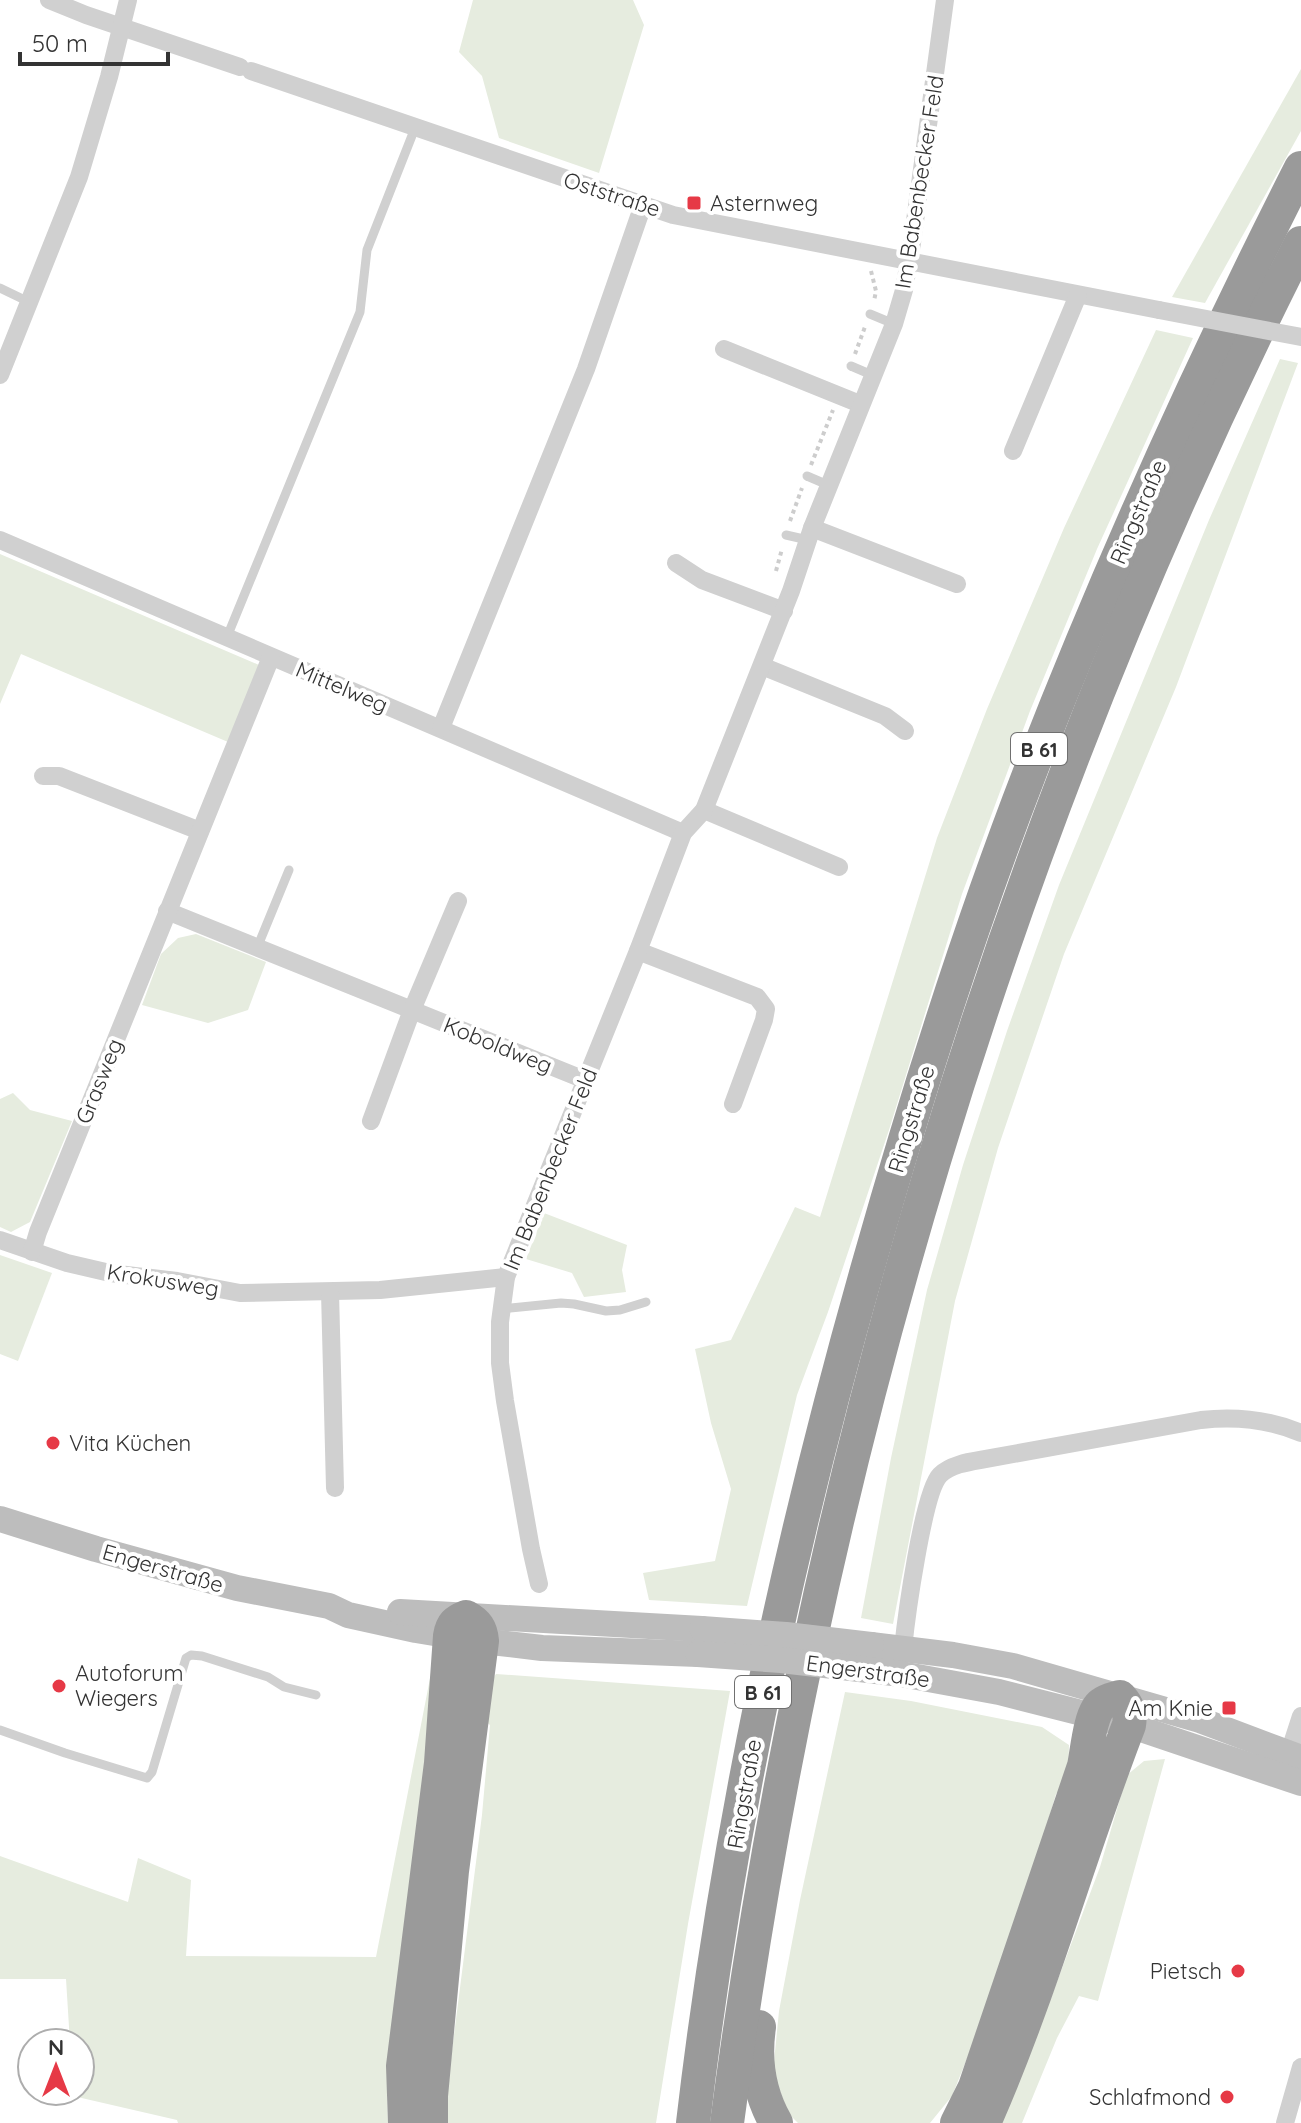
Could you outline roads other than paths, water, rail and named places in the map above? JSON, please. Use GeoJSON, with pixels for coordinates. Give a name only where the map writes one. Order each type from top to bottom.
{"type":"FeatureCollection","features":[{"type":"Feature","properties":{"kind":"highway","name":"Ringstraße"},"geometry":{"type":"LineString","coordinates":[[693,2123],[727,1890],[780,1609],[843,1355],[899,1158],[941,1024],[1029,775],[1084,638],[1191,390],[1301,168]]}},
{"type":"Feature","properties":{"kind":"highway","name":"Ringstraße"},"geometry":{"type":"LineString","coordinates":[[727,2123],[772,1827],[812,1626],[876,1364],[942,1131],[1018,902],[1111,661],[1219,413],[1301,243]]}},
{"type":"Feature","properties":{"kind":"highway"},"geometry":{"type":"LineString","coordinates":[[405,2123],[403,2066],[441,1763],[466,1631]]}},
{"type":"Feature","properties":{"kind":"highway"},"geometry":{"type":"LineString","coordinates":[[431,2123],[452,1871],[466,1631]]}},
{"type":"Feature","properties":{"kind":"highway"},"geometry":{"type":"LineString","coordinates":[[957,2123],[975,2087],[1084,1766],[1114,1713]]}},
{"type":"Feature","properties":{"kind":"highway"},"geometry":{"type":"LineString","coordinates":[[984,2123],[1017,2042],[1097,1810],[1114,1713]]}},
{"type":"Feature","properties":{"kind":"highway"},"geometry":{"type":"LineString","coordinates":[[772,1827],[785,1872],[757,2039],[757,2070],[765,2103],[776,2123]]}},
{"type":"Feature","properties":{"kind":"highway"},"geometry":{"type":"LineString","coordinates":[[672,2123],[686,2053],[705,2033]]}},
{"type":"Feature","properties":{"kind":"main road","name":"Engerstraße"},"geometry":{"type":"LineString","coordinates":[[0,1519],[237,1588],[329,1606],[348,1606],[542,1648],[700,1641],[781,1660],[869,1657],[903,1649],[1013,1666],[1114,1713],[1301,1783]]}},
{"type":"Feature","properties":{"kind":"main road","name":"Engerstraße"},"geometry":{"type":"LineString","coordinates":[[869,1657],[901,1674],[1114,1713],[1200,1720],[1295,1756]]}},
{"type":"Feature","properties":{"kind":"street","name":"Oststraße"},"geometry":{"type":"LineString","coordinates":[[49,0],[673,215],[1301,337]]}},
{"type":"Feature","properties":{"kind":"street"},"geometry":{"type":"LineString","coordinates":[[0,375],[79,177],[128,0]]}},
{"type":"Feature","properties":{"kind":"street","name":"Im Babenbecker Feld"},"geometry":{"type":"LineString","coordinates":[[539,1584],[500,1363],[501,1309],[506,1277],[683,833],[704,810],[784,611],[828,485],[894,324],[904,290],[945,0]]}},
{"type":"Feature","properties":{"kind":"street"},"geometry":{"type":"LineString","coordinates":[[441,728],[586,369],[643,205]]}},
{"type":"Feature","properties":{"kind":"street"},"geometry":{"type":"LineString","coordinates":[[1013,451],[1078,295]]}},
{"type":"Feature","properties":{"kind":"street"},"geometry":{"type":"LineString","coordinates":[[724,349],[860,404]]}},
{"type":"Feature","properties":{"kind":"street"},"geometry":{"type":"LineString","coordinates":[[810,534],[957,584]]}},
{"type":"Feature","properties":{"kind":"street","name":"Mittelweg"},"geometry":{"type":"LineString","coordinates":[[0,540],[683,833]]}},
{"type":"Feature","properties":{"kind":"street"},"geometry":{"type":"LineString","coordinates":[[676,563],[702,580],[784,611]]}},
{"type":"Feature","properties":{"kind":"street","name":"Grasweg"},"geometry":{"type":"LineString","coordinates":[[32,1252],[271,657]]}},
{"type":"Feature","properties":{"kind":"street"},"geometry":{"type":"LineString","coordinates":[[762,666],[885,716],[905,731]]}},
{"type":"Feature","properties":{"kind":"street"},"geometry":{"type":"LineString","coordinates":[[43,776],[59,776],[200,831]]}},
{"type":"Feature","properties":{"kind":"street"},"geometry":{"type":"LineString","coordinates":[[704,810],[839,867]]}},
{"type":"Feature","properties":{"kind":"street"},"geometry":{"type":"LineString","coordinates":[[371,1121],[412,1010],[458,901]]}},
{"type":"Feature","properties":{"kind":"street"},"geometry":{"type":"LineString","coordinates":[[167,911],[257,948]]}},
{"type":"Feature","properties":{"kind":"street","name":"Koboldweg"},"geometry":{"type":"LineString","coordinates":[[257,948],[585,1080]]}},
{"type":"Feature","properties":{"kind":"street"},"geometry":{"type":"LineString","coordinates":[[638,951],[757,997],[766,1009],[733,1104]]}},
{"type":"Feature","properties":{"kind":"street","name":"Krokusweg"},"geometry":{"type":"LineString","coordinates":[[0,1240],[67,1263],[110,1273],[240,1293],[380,1290],[506,1277]]}},
{"type":"Feature","properties":{"kind":"street"},"geometry":{"type":"LineString","coordinates":[[330,1292],[335,1488]]}},
{"type":"Feature","properties":{"kind":"street"},"geometry":{"type":"LineString","coordinates":[[903,1649],[913,1578],[931,1492],[940,1475],[961,1464],[980,1460],[1225,1417],[1278,1424],[1301,1433]]}},
{"type":"Feature","properties":{"kind":"street"},"geometry":{"type":"LineString","coordinates":[[1295,1756],[1301,1716]]}},
{"type":"Feature","properties":{"kind":"street"},"geometry":{"type":"LineString","coordinates":[[1285,2123],[1301,2067]]}},
{"type":"Feature","properties":{"kind":"lane"},"geometry":{"type":"LineString","coordinates":[[227,637],[360,312],[367,250],[415,128]]}},
{"type":"Feature","properties":{"kind":"lane"},"geometry":{"type":"LineString","coordinates":[[0,288],[29,302]]}},
{"type":"Feature","properties":{"kind":"lane"},"geometry":{"type":"LineString","coordinates":[[870,314],[894,324]]}},
{"type":"Feature","properties":{"kind":"lane"},"geometry":{"type":"LineString","coordinates":[[851,366],[872,375]]}},
{"type":"Feature","properties":{"kind":"lane"},"geometry":{"type":"LineString","coordinates":[[807,476],[828,485]]}},
{"type":"Feature","properties":{"kind":"lane"},"geometry":{"type":"LineString","coordinates":[[786,535],[810,534]]}},
{"type":"Feature","properties":{"kind":"lane"},"geometry":{"type":"LineString","coordinates":[[257,948],[289,870]]}},
{"type":"Feature","properties":{"kind":"lane"},"geometry":{"type":"LineString","coordinates":[[501,1309],[561,1303],[606,1311],[646,1302]]}},
{"type":"Feature","properties":{"kind":"lane"},"geometry":{"type":"LineString","coordinates":[[0,1730],[147,1778],[152,1772],[186,1658],[191,1655],[268,1677],[284,1687],[316,1695]]}},
{"type":"Feature","properties":{"kind":"place","name":"Asternweg"},"geometry":{"type":"Point","coordinates":[694,203]}},
{"type":"Feature","properties":{"kind":"place","name":"Vita Küchen"},"geometry":{"type":"Point","coordinates":[53,1443]}},
{"type":"Feature","properties":{"kind":"place","name":"Autoforum Wiegers"},"geometry":{"type":"Point","coordinates":[59,1686]}},
{"type":"Feature","properties":{"kind":"place","name":"Am Knie"},"geometry":{"type":"Point","coordinates":[1229,1708]}},
{"type":"Feature","properties":{"kind":"place","name":"Pietsch"},"geometry":{"type":"Point","coordinates":[1238,1971]}},
{"type":"Feature","properties":{"kind":"place","name":"Schlafmond"},"geometry":{"type":"Point","coordinates":[1227,2097]}}]}
